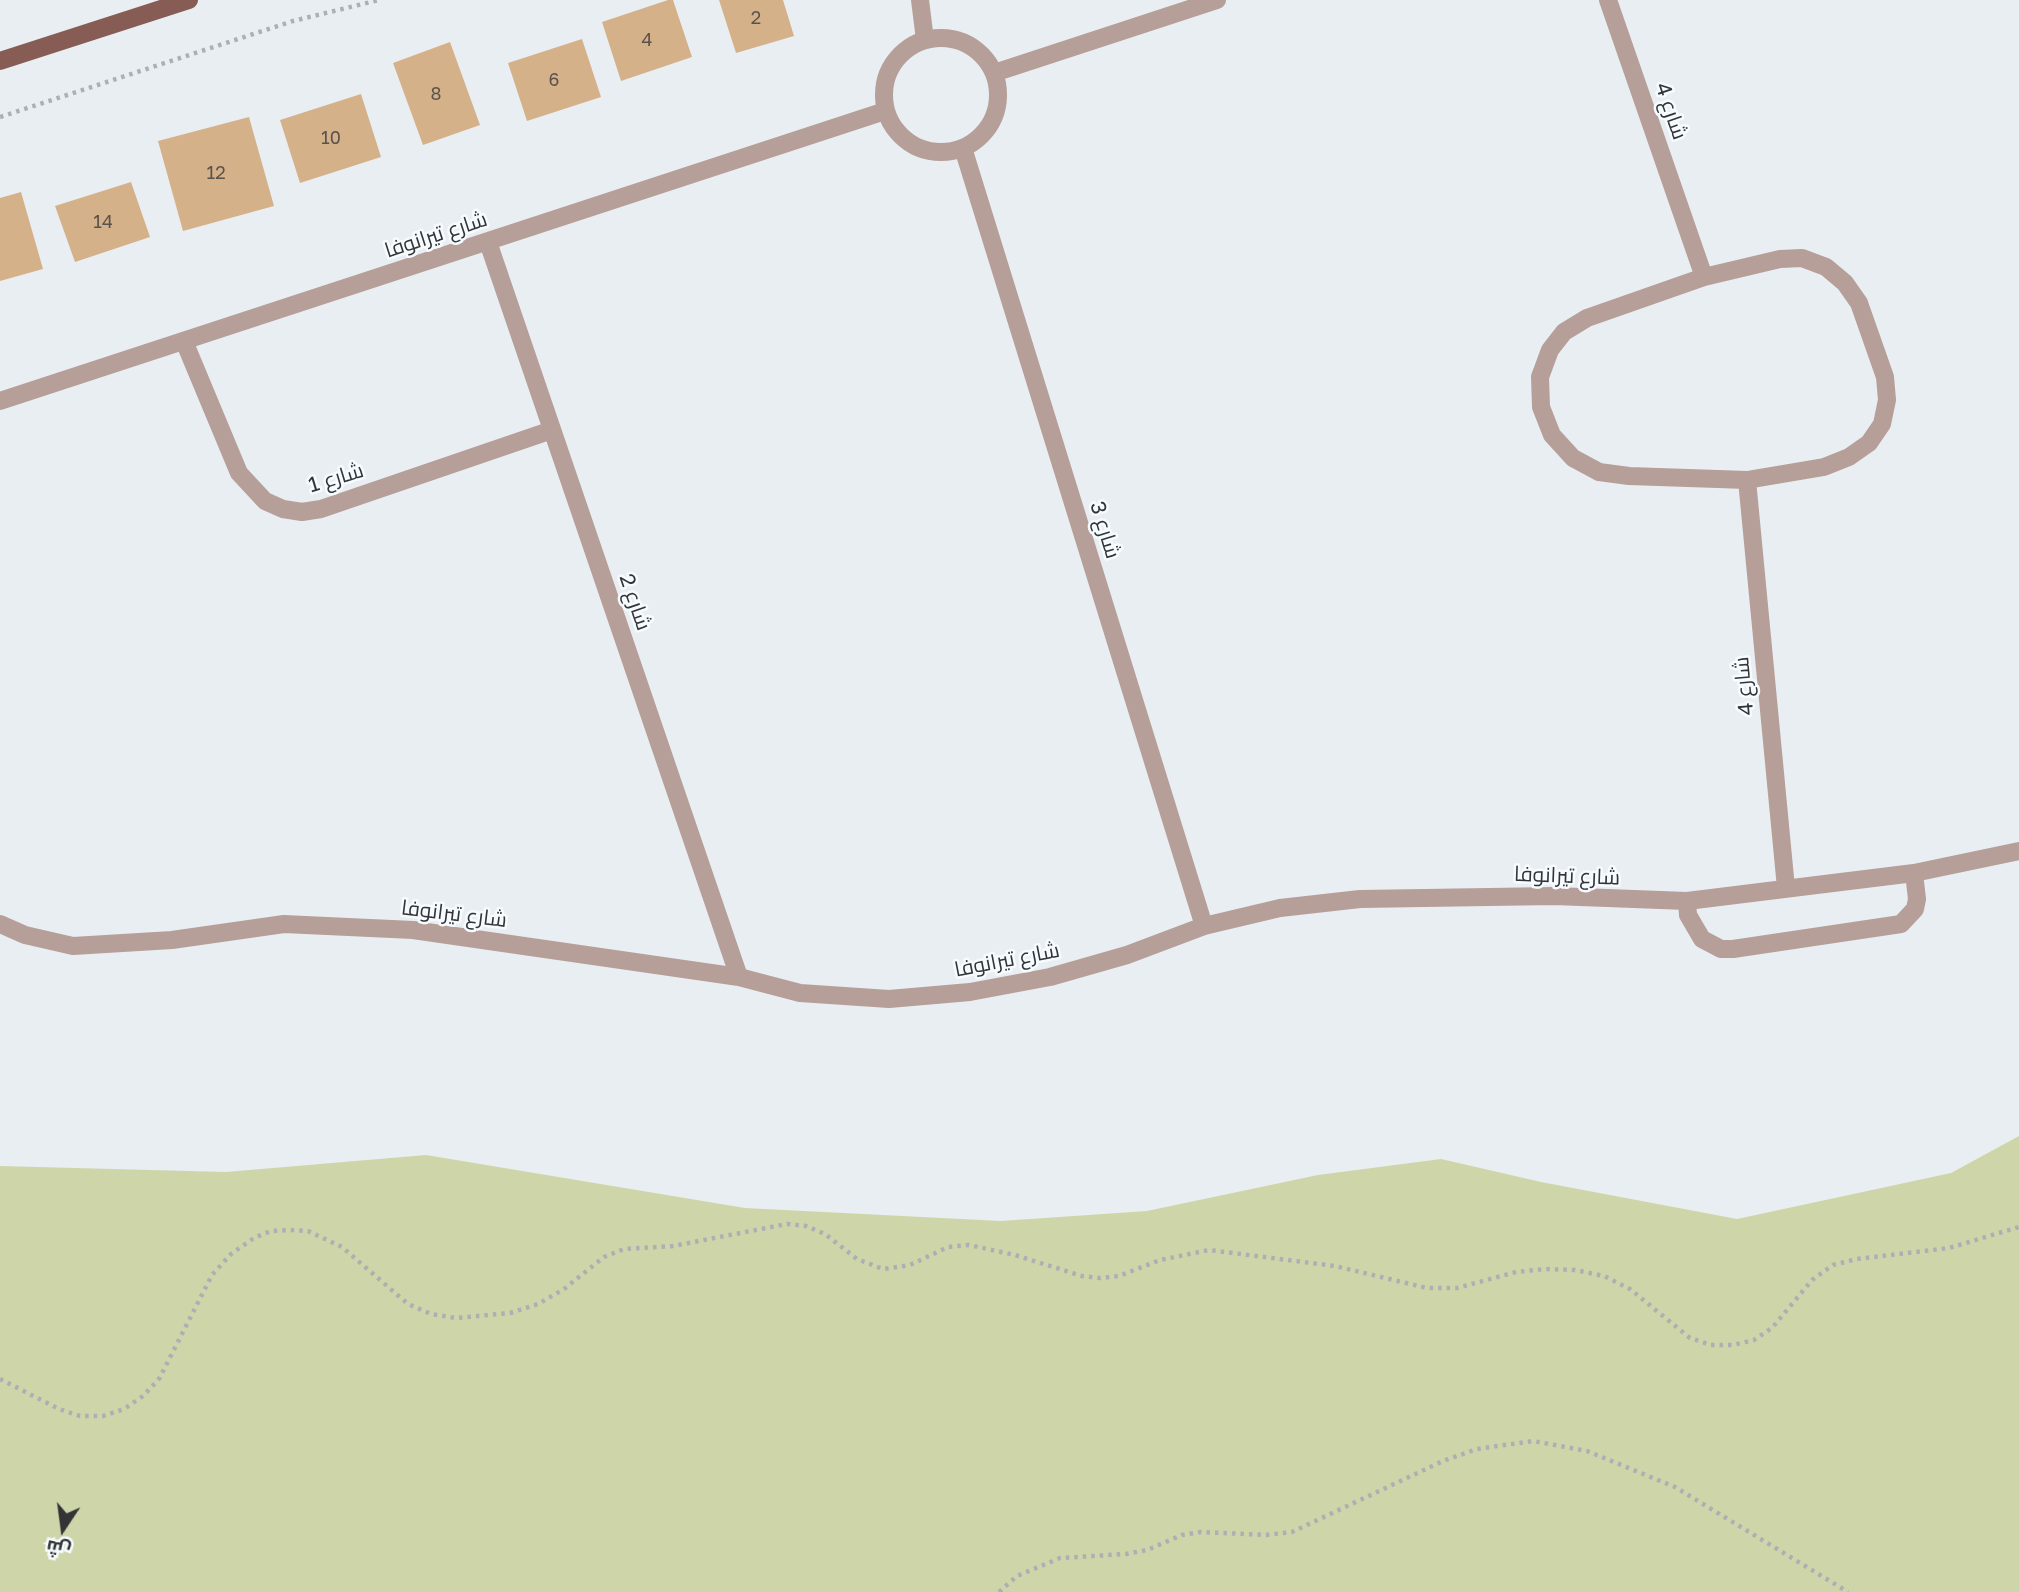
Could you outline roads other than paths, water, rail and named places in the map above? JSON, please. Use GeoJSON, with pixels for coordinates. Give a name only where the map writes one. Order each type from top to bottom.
{"type":"FeatureCollection","features":[{"type":"Feature","properties":{"kind":"main road"},"geometry":{"type":"LineString","coordinates":[[0,61],[189,0]]}},
{"type":"Feature","properties":{"kind":"street"},"geometry":{"type":"LineString","coordinates":[[994,73],[1217,0]]}},
{"type":"Feature","properties":{"kind":"street","name":"شارع 4"},"geometry":{"type":"LineString","coordinates":[[1608,0],[1704,277]]}},
{"type":"Feature","properties":{"kind":"street"},"geometry":{"type":"LineString","coordinates":[[918,2],[925,40]]}},
{"type":"Feature","properties":{"kind":"street"},"geometry":{"type":"LineString","coordinates":[[945,38],[966,43],[982,55],[994,73],[998,95],[994,117],[982,135],[963,148],[939,152],[916,147],[897,132],[885,111],[883,93],[886,76],[895,60],[908,47],[925,40],[945,38]]}},
{"type":"Feature","properties":{"kind":"street","name":"شارع تيرانوفا"},"geometry":{"type":"LineString","coordinates":[[0,401],[885,111]]}},
{"type":"Feature","properties":{"kind":"street","name":"شارع 3"},"geometry":{"type":"LineString","coordinates":[[963,148],[1204,926]]}},
{"type":"Feature","properties":{"kind":"street","name":"شارع 2"},"geometry":{"type":"LineString","coordinates":[[488,242],[739,977]]}},
{"type":"Feature","properties":{"kind":"street"},"geometry":{"type":"LineString","coordinates":[[1802,258],[1826,267],[1845,283],[1859,303],[1885,377],[1887,400],[1882,424],[1869,443],[1849,457],[1824,467],[1748,480],[1629,476],[1599,472],[1573,458],[1552,435],[1541,408],[1540,377],[1550,350],[1564,332],[1587,318],[1704,277],[1780,259],[1802,258]]}},
{"type":"Feature","properties":{"kind":"street","name":"شارع 1"},"geometry":{"type":"LineString","coordinates":[[184,341],[239,473],[265,501],[283,509],[302,512],[321,509],[552,430]]}},
{"type":"Feature","properties":{"kind":"street","name":"شارع 4"},"geometry":{"type":"LineString","coordinates":[[1748,480],[1786,888]]}},
{"type":"Feature","properties":{"kind":"street","name":"شارع تيرانوفا"},"geometry":{"type":"LineString","coordinates":[[0,924],[25,935],[73,946],[158,941],[284,924],[413,930],[739,977],[800,993],[889,999],[970,992],[1050,977],[1128,955],[1204,926],[1280,908],[1360,899],[1554,896],[1687,901],[1914,873],[2019,851]]}},
{"type":"Feature","properties":{"kind":"street"},"geometry":{"type":"LineString","coordinates":[[1687,901],[1688,915],[1702,939],[1721,949],[1732,949],[1901,924],[1915,909],[1914,873]]}}]}
